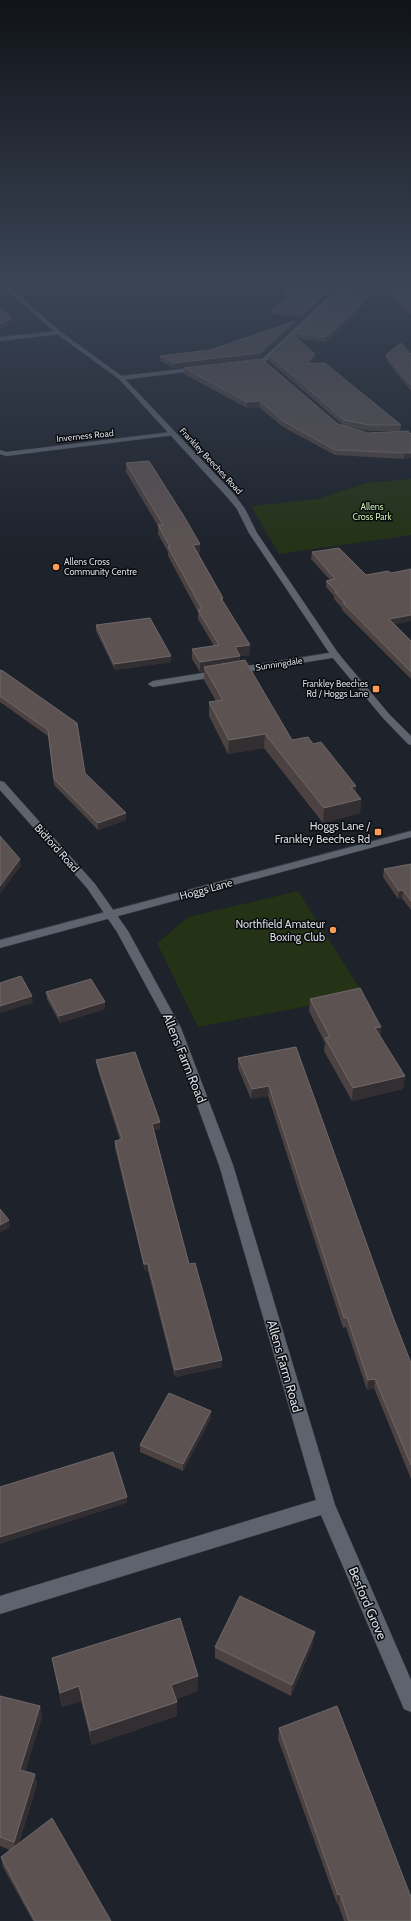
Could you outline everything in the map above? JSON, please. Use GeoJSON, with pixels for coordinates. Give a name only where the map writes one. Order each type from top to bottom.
{"type":"FeatureCollection","features":[{"type":"Feature","properties":{"kind":"street","name":"Frankley Beeches Road"},"geometry":{"type":"LineString","coordinates":[[115,374],[121,378],[231,496],[241,509],[253,533],[335,655],[386,716],[411,742]]}},
{"type":"Feature","properties":{"kind":"street"},"geometry":{"type":"LineString","coordinates":[[121,378],[161,374]]}},
{"type":"Feature","properties":{"kind":"street","name":"Inverness Road"},"geometry":{"type":"LineString","coordinates":[[3,453],[172,434]]}},
{"type":"Feature","properties":{"kind":"street"},"geometry":{"type":"LineString","coordinates":[[0,459],[3,453]]}},
{"type":"Feature","properties":{"kind":"street","name":"Sunningdale"},"geometry":{"type":"LineString","coordinates":[[153,684],[335,655]]}},
{"type":"Feature","properties":{"kind":"street","name":"Bidford Road"},"geometry":{"type":"LineString","coordinates":[[0,784],[90,886],[111,915]]}},
{"type":"Feature","properties":{"kind":"street","name":"Hoggs Lane"},"geometry":{"type":"LineString","coordinates":[[0,944],[411,834]]}},
{"type":"Feature","properties":{"kind":"street","name":"Allens Farm Road"},"geometry":{"type":"LineString","coordinates":[[111,915],[175,1028],[226,1165],[326,1504]]}},
{"type":"Feature","properties":{"kind":"street"},"geometry":{"type":"LineString","coordinates":[[0,1605],[326,1504]]}},
{"type":"Feature","properties":{"kind":"street","name":"Besford Grove"},"geometry":{"type":"LineString","coordinates":[[326,1504],[411,1702]]}},
{"type":"Feature","properties":{"kind":"green space","name":"Allens Cross Park"},"geometry":{"type":"Polygon","coordinates":[[[411,479],[411,535],[279,554],[251,506],[318,499],[366,483],[411,479]]]}},
{"type":"Feature","properties":{"kind":"green space"},"geometry":{"type":"Polygon","coordinates":[[[298,891],[364,995],[198,1027],[157,943],[188,917],[298,891]]]}},
{"type":"Feature","properties":{"kind":"building"},"geometry":{"type":"Polygon","coordinates":[[[194,374],[279,374],[338,424],[368,433],[408,431],[411,434],[411,453],[335,450],[283,421],[260,401],[247,402],[194,374]]]}},
{"type":"Feature","properties":{"kind":"building"},"geometry":{"type":"Polygon","coordinates":[[[291,374],[338,374],[401,425],[369,425],[344,420],[291,374]]]}},
{"type":"Feature","properties":{"kind":"building"},"geometry":{"type":"Polygon","coordinates":[[[402,374],[411,374],[411,385],[402,374]]]}},
{"type":"Feature","properties":{"kind":"building"},"geometry":{"type":"Polygon","coordinates":[[[149,461],[200,544],[193,545],[223,598],[221,598],[250,645],[235,647],[240,656],[200,662],[192,649],[219,645],[198,610],[202,609],[168,547],[170,547],[158,525],[163,525],[126,463],[149,461]]]}},
{"type":"Feature","properties":{"kind":"building"},"geometry":{"type":"Polygon","coordinates":[[[339,548],[366,575],[388,571],[391,573],[411,569],[411,615],[389,619],[411,641],[411,672],[343,603],[345,603],[326,581],[335,579],[312,552],[339,548]]]}},
{"type":"Feature","properties":{"kind":"building"},"geometry":{"type":"Polygon","coordinates":[[[150,618],[171,656],[114,664],[96,625],[150,618]]]}},
{"type":"Feature","properties":{"kind":"building"},"geometry":{"type":"Polygon","coordinates":[[[245,660],[292,740],[308,737],[313,744],[321,742],[356,786],[351,787],[361,799],[324,808],[265,734],[229,740],[209,702],[223,700],[204,667],[245,660]]]}},
{"type":"Feature","properties":{"kind":"building"},"geometry":{"type":"Polygon","coordinates":[[[0,670],[77,723],[85,773],[126,813],[98,823],[54,779],[48,730],[0,696],[0,670]]]}},
{"type":"Feature","properties":{"kind":"building"},"geometry":{"type":"Polygon","coordinates":[[[0,836],[20,859],[0,886],[0,836]]]}},
{"type":"Feature","properties":{"kind":"building"},"geometry":{"type":"Polygon","coordinates":[[[411,864],[411,901],[403,890],[399,891],[384,869],[411,864]]]}},
{"type":"Feature","properties":{"kind":"building"},"geometry":{"type":"Polygon","coordinates":[[[21,976],[32,996],[0,1006],[0,983],[21,976]]]}},
{"type":"Feature","properties":{"kind":"building"},"geometry":{"type":"Polygon","coordinates":[[[91,979],[105,1002],[59,1016],[46,992],[91,979]]]}},
{"type":"Feature","properties":{"kind":"building"},"geometry":{"type":"Polygon","coordinates":[[[360,988],[381,1027],[375,1028],[405,1076],[353,1088],[325,1038],[330,1037],[310,999],[360,988]]]}},
{"type":"Feature","properties":{"kind":"building"},"geometry":{"type":"Polygon","coordinates":[[[296,1047],[411,1363],[411,1465],[375,1379],[368,1380],[347,1317],[344,1318],[269,1086],[252,1089],[238,1058],[296,1047]]]}},
{"type":"Feature","properties":{"kind":"building"},"geometry":{"type":"Polygon","coordinates":[[[135,1052],[160,1122],[152,1124],[189,1264],[195,1263],[222,1360],[175,1370],[148,1264],[144,1264],[115,1141],[122,1139],[96,1060],[135,1052]]]}},
{"type":"Feature","properties":{"kind":"building"},"geometry":{"type":"Polygon","coordinates":[[[0,1209],[9,1220],[0,1225],[0,1209]]]}},
{"type":"Feature","properties":{"kind":"building"},"geometry":{"type":"Polygon","coordinates":[[[169,1393],[211,1411],[183,1464],[140,1445],[169,1393]]]}},
{"type":"Feature","properties":{"kind":"building"},"geometry":{"type":"Polygon","coordinates":[[[113,1452],[127,1497],[0,1537],[0,1487],[113,1452]]]}},
{"type":"Feature","properties":{"kind":"building"},"geometry":{"type":"Polygon","coordinates":[[[240,1596],[315,1632],[292,1685],[215,1647],[240,1596]]]}},
{"type":"Feature","properties":{"kind":"building"},"geometry":{"type":"Polygon","coordinates":[[[180,1618],[198,1676],[171,1685],[177,1702],[90,1731],[79,1686],[60,1693],[52,1658],[180,1618]]]}},
{"type":"Feature","properties":{"kind":"building"},"geometry":{"type":"Polygon","coordinates":[[[0,1696],[40,1706],[20,1770],[35,1774],[14,1842],[0,1837],[0,1696]]]}},
{"type":"Feature","properties":{"kind":"building"},"geometry":{"type":"Polygon","coordinates":[[[337,1706],[411,1897],[411,1921],[349,1921],[340,1894],[338,1895],[279,1728],[337,1706]]]}},
{"type":"Feature","properties":{"kind":"building"},"geometry":{"type":"Polygon","coordinates":[[[52,1818],[111,1921],[35,1921],[1,1857],[52,1818]]]}},
{"type":"Feature","properties":{"kind":"place","name":"Allens Cross Community Centre"},"geometry":{"type":"Point","coordinates":[56,567]}},
{"type":"Feature","properties":{"kind":"place","name":"Frankley Beeches Rd / Hoggs Lane"},"geometry":{"type":"Point","coordinates":[376,689]}},
{"type":"Feature","properties":{"kind":"place","name":"Hoggs Lane / Frankley Beeches Rd"},"geometry":{"type":"Point","coordinates":[378,832]}},
{"type":"Feature","properties":{"kind":"place","name":"Northfield Amateur Boxing Club"},"geometry":{"type":"Point","coordinates":[333,930]}}]}
